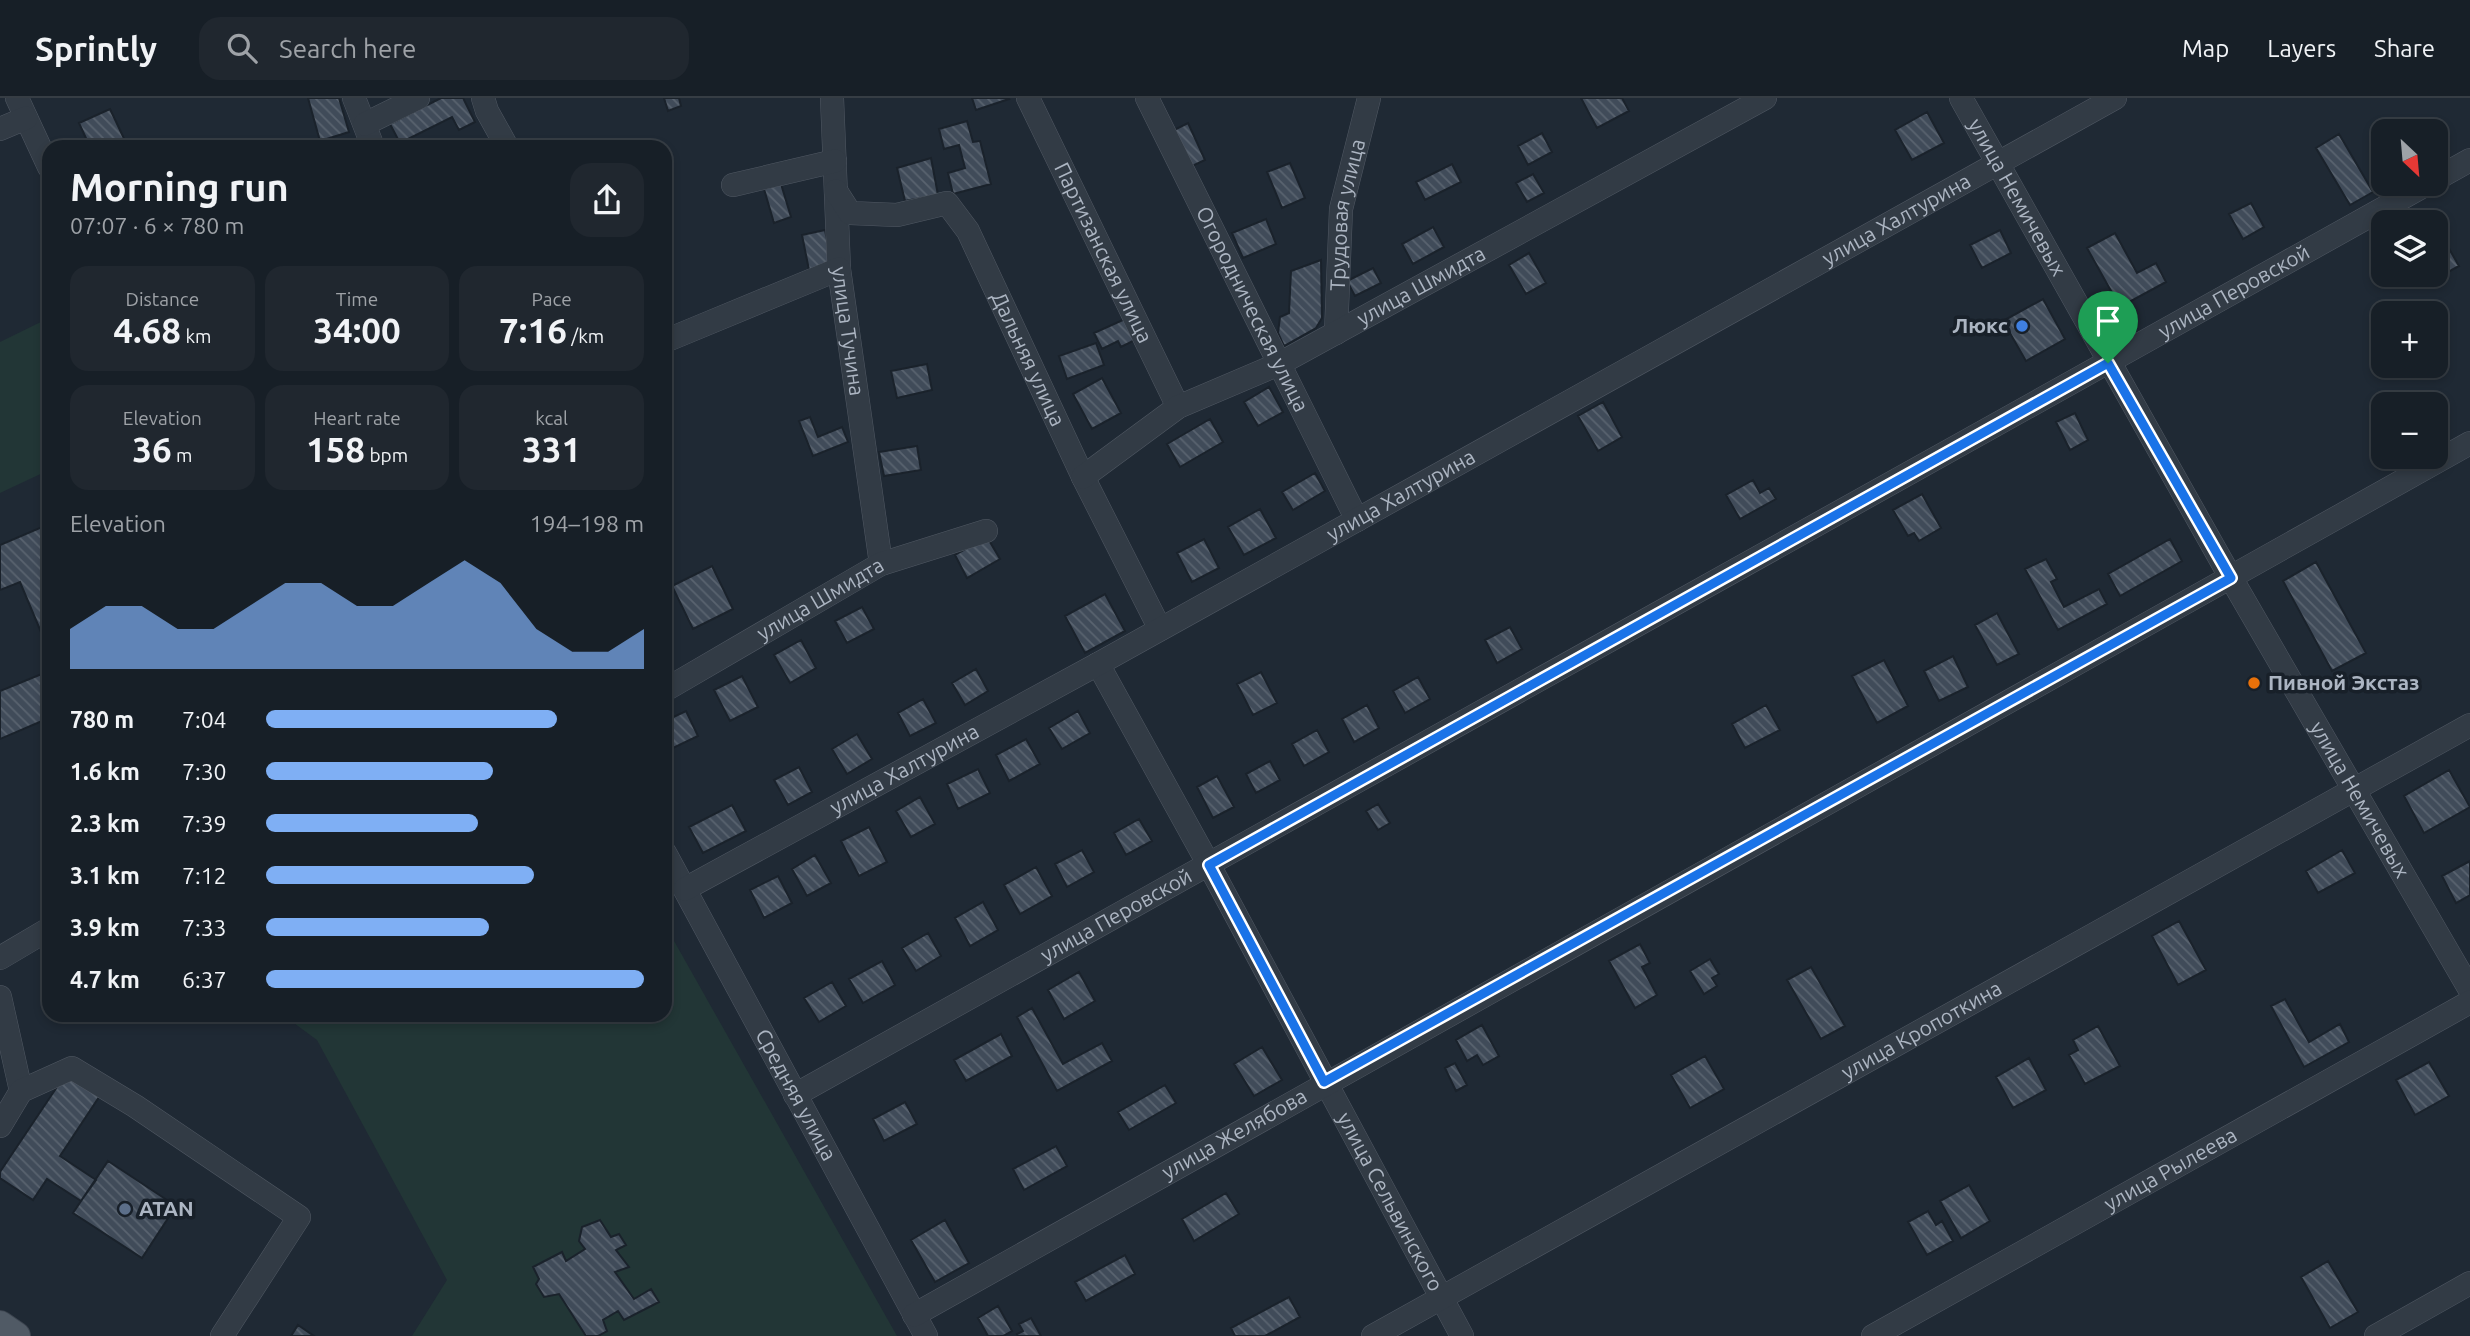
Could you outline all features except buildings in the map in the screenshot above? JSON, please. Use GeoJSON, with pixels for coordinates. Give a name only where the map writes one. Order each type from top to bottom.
{"type":"FeatureCollection","features":[{"type":"Feature","properties":{"kind":"main road"},"geometry":{"type":"LineString","coordinates":[[0,1325],[16,1336]]}},
{"type":"Feature","properties":{"kind":"street"},"geometry":{"type":"LineString","coordinates":[[354,98],[371,140]]}},
{"type":"Feature","properties":{"kind":"street"},"geometry":{"type":"LineString","coordinates":[[365,124],[418,98]]}},
{"type":"Feature","properties":{"kind":"street"},"geometry":{"type":"LineString","coordinates":[[483,98],[503,140]]}},
{"type":"Feature","properties":{"kind":"street","name":"улица Тучина"},"geometry":{"type":"LineString","coordinates":[[832,98],[839,269],[881,564]]}},
{"type":"Feature","properties":{"kind":"street","name":"Партизанская улица"},"geometry":{"type":"LineString","coordinates":[[1028,98],[1178,407]]}},
{"type":"Feature","properties":{"kind":"street","name":"Огородническая улица"},"geometry":{"type":"LineString","coordinates":[[1147,98],[1357,520]]}},
{"type":"Feature","properties":{"kind":"street","name":"Трудовая улица"},"geometry":{"type":"LineString","coordinates":[[1336,333],[1341,209],[1369,98]]}},
{"type":"Feature","properties":{"kind":"street","name":"улица Шмидта"},"geometry":{"type":"LineString","coordinates":[[1083,477],[1178,407],[1279,364],[1765,98]]}},
{"type":"Feature","properties":{"kind":"street","name":"улица Немичевых"},"geometry":{"type":"LineString","coordinates":[[1961,98],[2108,363],[2470,990]]}},
{"type":"Feature","properties":{"kind":"street","name":"улица Халтурина"},"geometry":{"type":"LineString","coordinates":[[685,889],[1098,664],[2116,98]]}},
{"type":"Feature","properties":{"kind":"street"},"geometry":{"type":"LineString","coordinates":[[0,130],[22,108],[42,152]]}},
{"type":"Feature","properties":{"kind":"street"},"geometry":{"type":"LineString","coordinates":[[733,185],[835,160]]}},
{"type":"Feature","properties":{"kind":"street"},"geometry":{"type":"LineString","coordinates":[[2448,172],[2470,160]]}},
{"type":"Feature","properties":{"kind":"street","name":"Дальняя улица"},"geometry":{"type":"LineString","coordinates":[[836,191],[850,213],[897,215],[947,203],[968,231],[1083,477],[1160,629]]}},
{"type":"Feature","properties":{"kind":"street","name":"улица Перовской"},"geometry":{"type":"LineString","coordinates":[[795,1095],[2406,196]]}},
{"type":"Feature","properties":{"kind":"street"},"geometry":{"type":"LineString","coordinates":[[672,338],[839,269]]}},
{"type":"Feature","properties":{"kind":"street","name":"улица Желябова"},"geometry":{"type":"LineString","coordinates":[[914,1315],[1324,1082],[2470,443]]}},
{"type":"Feature","properties":{"kind":"street","name":"улица Шмидта"},"geometry":{"type":"LineString","coordinates":[[672,686],[881,564],[986,531]]}},
{"type":"Feature","properties":{"kind":"street","name":"улица Сельвинского"},"geometry":{"type":"LineString","coordinates":[[1098,664],[1462,1336]]}},
{"type":"Feature","properties":{"kind":"street","name":"улица Кропоткина"},"geometry":{"type":"LineString","coordinates":[[1373,1336],[2470,725]]}},
{"type":"Feature","properties":{"kind":"street","name":"Средняя улица"},"geometry":{"type":"LineString","coordinates":[[672,866],[926,1336]]}},
{"type":"Feature","properties":{"kind":"street"},"geometry":{"type":"LineString","coordinates":[[0,958],[42,933]]}},
{"type":"Feature","properties":{"kind":"street"},"geometry":{"type":"LineString","coordinates":[[0,997],[21,1091]]}},
{"type":"Feature","properties":{"kind":"street","name":"улица Рылеева"},"geometry":{"type":"LineString","coordinates":[[1873,1336],[2470,1002]]}},
{"type":"Feature","properties":{"kind":"street"},"geometry":{"type":"LineString","coordinates":[[0,1126],[21,1091],[72,1068],[135,1106],[299,1217],[222,1336]]}},
{"type":"Feature","properties":{"kind":"street"},"geometry":{"type":"LineString","coordinates":[[2376,1336],[2470,1283]]}},
{"type":"Feature","properties":{"kind":"green space"},"geometry":{"type":"Polygon","coordinates":[[[42,321],[42,473],[0,493],[0,342],[42,321]]]}},
{"type":"Feature","properties":{"kind":"green space"},"geometry":{"type":"Polygon","coordinates":[[[672,937],[897,1336],[412,1336],[447,1280],[317,1040],[293,1022],[672,1022],[672,937]]]}},
{"type":"Feature","properties":{"kind":"place","name":"Люкс"},"geometry":{"type":"Point","coordinates":[2022,326]}},
{"type":"Feature","properties":{"kind":"place","name":"Пивной Экстаз"},"geometry":{"type":"Point","coordinates":[2254,683]}},
{"type":"Feature","properties":{"kind":"place","name":"ATAN"},"geometry":{"type":"Point","coordinates":[125,1209]}},
{"type":"Feature","properties":{"kind":"route"},"geometry":{"type":"LineString","coordinates":[[2108,363],[2231,578],[1324,1082],[1209,865],[2108,363]]}}]}
